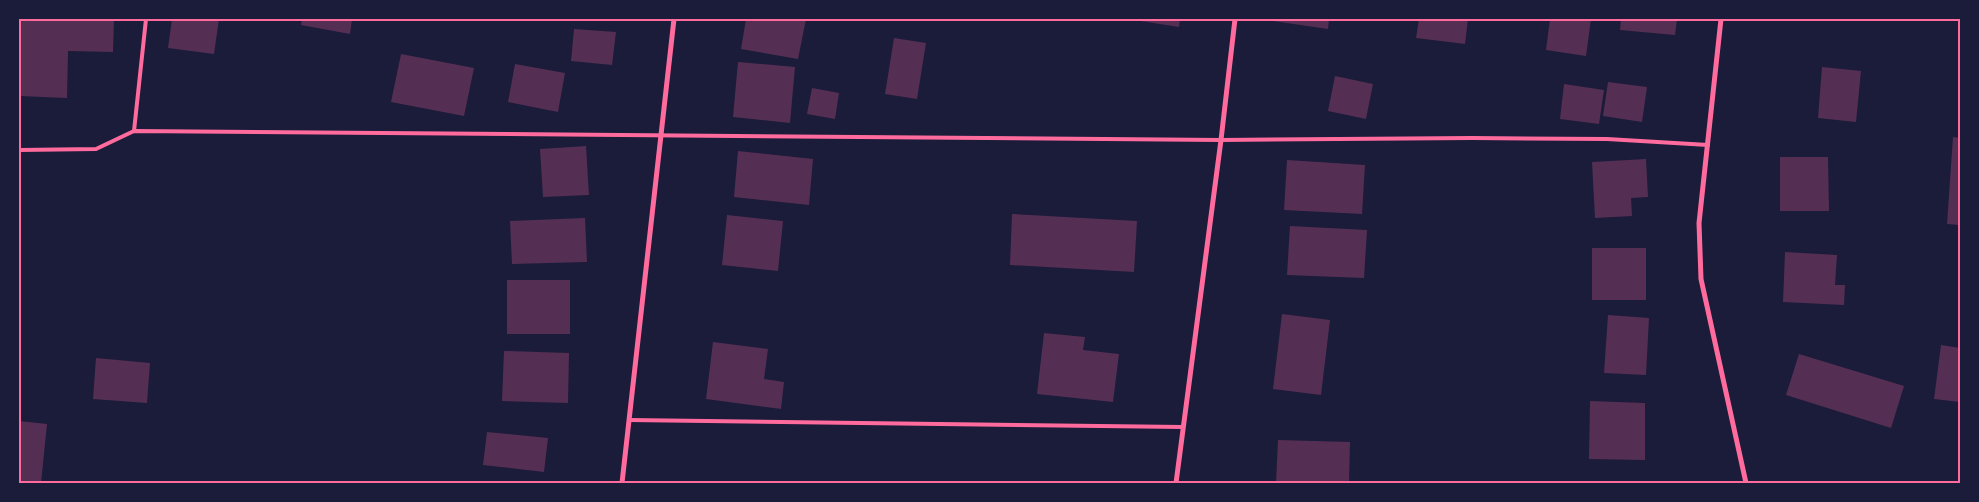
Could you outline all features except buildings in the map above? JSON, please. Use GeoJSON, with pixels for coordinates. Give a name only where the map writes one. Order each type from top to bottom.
{"type":"FeatureCollection","features":[{"type":"Feature","properties":{"kind":"street"},"geometry":{"type":"LineString","coordinates":[[622,483],[674,19]]}},
{"type":"Feature","properties":{"kind":"street"},"geometry":{"type":"LineString","coordinates":[[1176,483],[1235,19]]}},
{"type":"Feature","properties":{"kind":"street"},"geometry":{"type":"LineString","coordinates":[[1721,19],[1699,223],[1701,279],[1746,483]]}},
{"type":"Feature","properties":{"kind":"lane"},"geometry":{"type":"LineString","coordinates":[[134,132],[146,19]]}},
{"type":"Feature","properties":{"kind":"lane"},"geometry":{"type":"LineString","coordinates":[[19,150],[96,149],[134,132],[1221,140],[1568,138],[1708,145]]}},
{"type":"Feature","properties":{"kind":"lane"},"geometry":{"type":"LineString","coordinates":[[629,420],[1183,427]]}}]}
